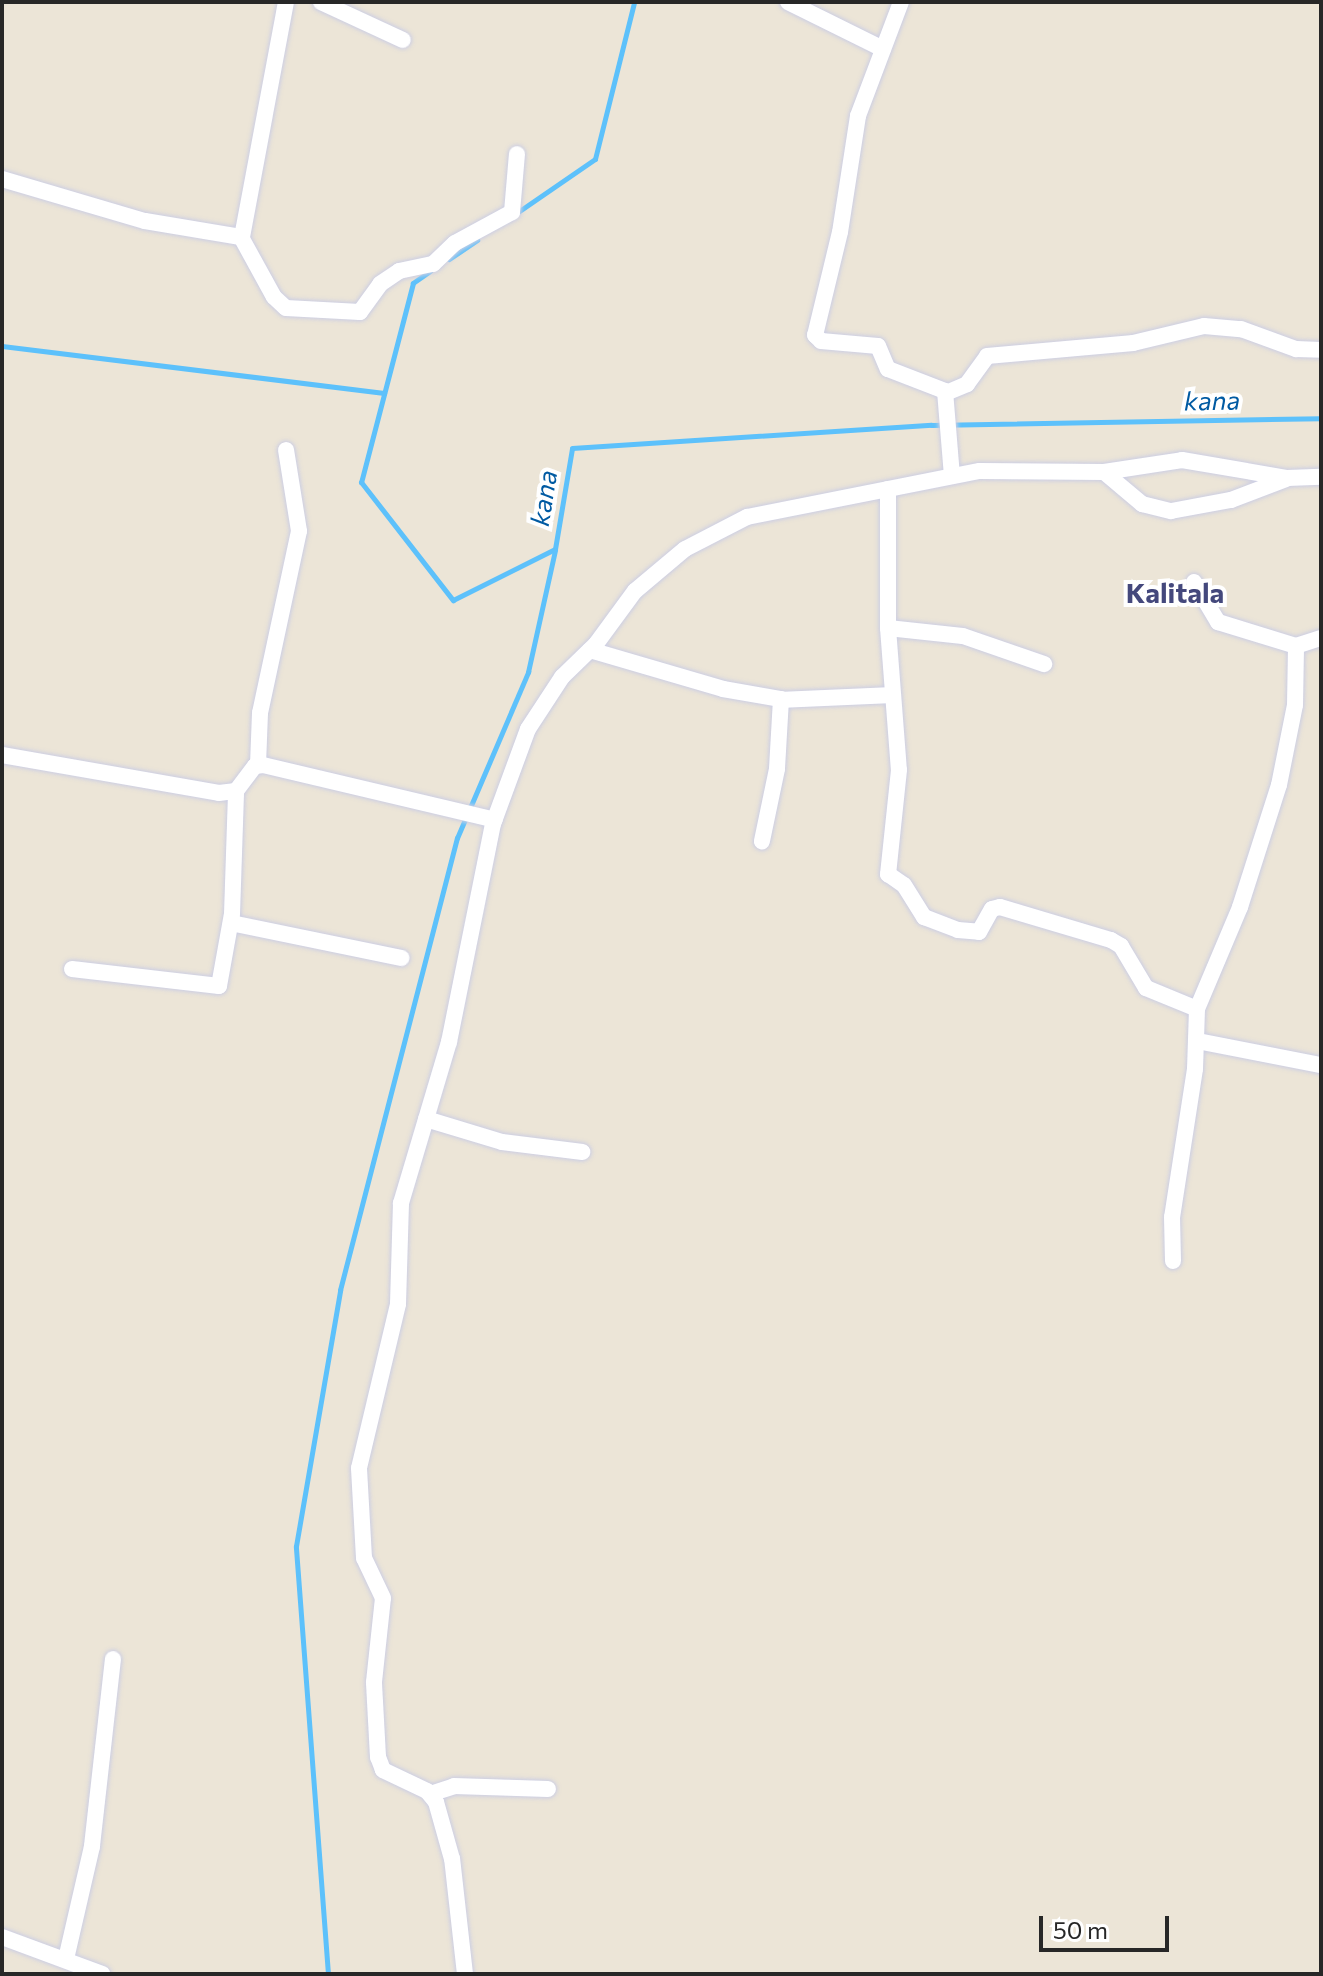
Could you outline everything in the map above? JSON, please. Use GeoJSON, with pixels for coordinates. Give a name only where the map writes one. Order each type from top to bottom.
{"type":"FeatureCollection","features":[{"type":"Feature","properties":{"kind":"street"},"geometry":{"type":"LineString","coordinates":[[286,2],[242,237],[274,297],[286,308],[360,312],[380,284],[399,271],[433,264],[455,243],[512,212],[517,154]]}},
{"type":"Feature","properties":{"kind":"street"},"geometry":{"type":"LineString","coordinates":[[321,2],[403,40]]}},
{"type":"Feature","properties":{"kind":"street"},"geometry":{"type":"LineString","coordinates":[[788,2],[883,49]]}},
{"type":"Feature","properties":{"kind":"street"},"geometry":{"type":"LineString","coordinates":[[901,2],[858,116],[840,232],[816,338],[878,346],[888,369],[947,396]]}},
{"type":"Feature","properties":{"kind":"street"},"geometry":{"type":"LineString","coordinates":[[2,179],[145,221],[242,237]]}},
{"type":"Feature","properties":{"kind":"street"},"geometry":{"type":"LineString","coordinates":[[947,396],[967,384],[987,356],[1133,343],[1204,326],[1241,329],[1296,349],[1321,350]]}},
{"type":"Feature","properties":{"kind":"street"},"geometry":{"type":"LineString","coordinates":[[947,396],[945,427],[952,476]]}},
{"type":"Feature","properties":{"kind":"street"},"geometry":{"type":"LineString","coordinates":[[72,969],[216,987],[231,923],[236,791],[258,765],[260,713],[299,531],[286,450]]}},
{"type":"Feature","properties":{"kind":"street"},"geometry":{"type":"LineString","coordinates":[[548,1789],[454,1786],[430,1794],[389,1775],[378,1757],[374,1682],[383,1598],[364,1558],[358,1516],[362,1443],[398,1304],[399,1217],[449,1042],[495,820],[528,729],[562,677],[590,650],[646,580],[715,531],[747,517],[952,476],[997,470],[1104,472],[1182,460],[1287,478],[1321,477]]}},
{"type":"Feature","properties":{"kind":"street"},"geometry":{"type":"LineString","coordinates":[[1104,472],[1142,504],[1171,511],[1231,500],[1287,478]]}},
{"type":"Feature","properties":{"kind":"street"},"geometry":{"type":"LineString","coordinates":[[888,489],[888,628],[898,793],[887,869],[904,885],[920,914],[974,934],[1000,907],[1096,934],[1121,946],[1146,988],[1197,1009]]}},
{"type":"Feature","properties":{"kind":"street"},"geometry":{"type":"LineString","coordinates":[[1194,582],[1218,622],[1296,646],[1321,638]]}},
{"type":"Feature","properties":{"kind":"street"},"geometry":{"type":"LineString","coordinates":[[888,628],[963,636],[1044,664]]}},
{"type":"Feature","properties":{"kind":"street"},"geometry":{"type":"LineString","coordinates":[[1173,1261],[1172,1217],[1197,1041],[1197,1009],[1240,907],[1279,785],[1295,705],[1296,646]]}},
{"type":"Feature","properties":{"kind":"street"},"geometry":{"type":"LineString","coordinates":[[590,650],[723,689],[781,700],[891,695]]}},
{"type":"Feature","properties":{"kind":"street"},"geometry":{"type":"LineString","coordinates":[[762,841],[777,769],[781,700]]}},
{"type":"Feature","properties":{"kind":"street"},"geometry":{"type":"LineString","coordinates":[[2,755],[83,765],[177,787],[236,791]]}},
{"type":"Feature","properties":{"kind":"street"},"geometry":{"type":"LineString","coordinates":[[258,765],[495,820]]}},
{"type":"Feature","properties":{"kind":"street"},"geometry":{"type":"LineString","coordinates":[[231,923],[401,958]]}},
{"type":"Feature","properties":{"kind":"street"},"geometry":{"type":"LineString","coordinates":[[1197,1041],[1321,1065]]}},
{"type":"Feature","properties":{"kind":"street"},"geometry":{"type":"LineString","coordinates":[[426,1119],[502,1142],[582,1152]]}},
{"type":"Feature","properties":{"kind":"street"},"geometry":{"type":"LineString","coordinates":[[66,1959],[92,1846],[113,1659]]}},
{"type":"Feature","properties":{"kind":"street"},"geometry":{"type":"LineString","coordinates":[[430,1794],[452,1859],[465,1974]]}},
{"type":"Feature","properties":{"kind":"street"},"geometry":{"type":"LineString","coordinates":[[2,1937],[102,1974]]}},
{"type":"Feature","properties":{"kind":"waterway","name":"kana"},"geometry":{"type":"LineString","coordinates":[[515,214],[595,159],[634,2]]}},
{"type":"Feature","properties":{"kind":"waterway","name":"kana"},"geometry":{"type":"LineString","coordinates":[[449,259],[477,240]]}},
{"type":"Feature","properties":{"kind":"waterway","name":"kana"},"geometry":{"type":"LineString","coordinates":[[430,271],[413,283],[361,482],[453,600],[555,549],[572,448],[931,425],[1321,418]]}},
{"type":"Feature","properties":{"kind":"waterway"},"geometry":{"type":"LineString","coordinates":[[2,346],[384,393]]}},
{"type":"Feature","properties":{"kind":"waterway"},"geometry":{"type":"LineString","coordinates":[[328,1974],[296,1546],[340,1290],[457,838],[528,672],[555,550]]}},
{"type":"Feature","properties":{"kind":"district","name":"Kalitala"},"geometry":{"type":"Point","coordinates":[1175,592]}}]}
